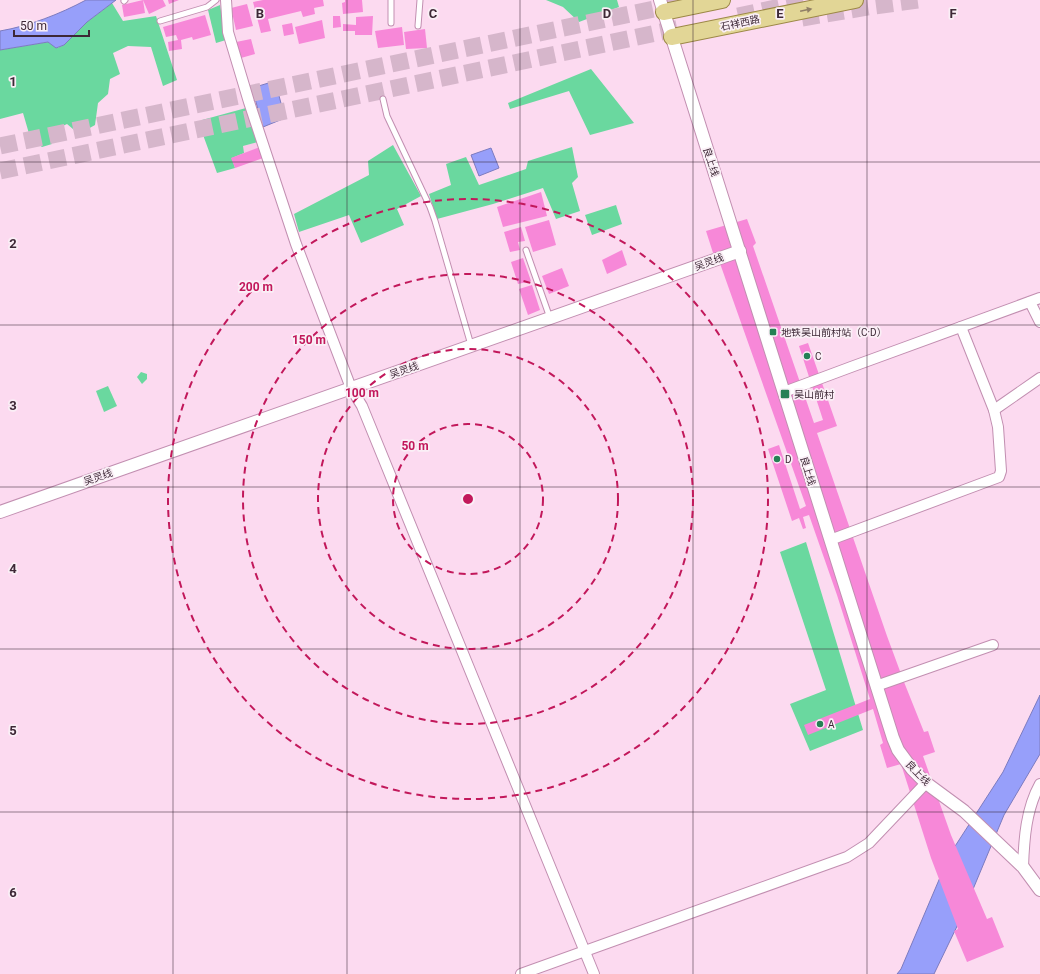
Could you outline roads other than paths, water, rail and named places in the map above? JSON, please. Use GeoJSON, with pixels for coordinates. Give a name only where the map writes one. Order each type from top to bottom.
{"type":"FeatureCollection","features":[{"type":"Feature","properties":{"kind":"main road"},"geometry":{"type":"LineString","coordinates":[[662,6],[722,0]]}},
{"type":"Feature","properties":{"kind":"main road","name":"石祥西路"},"geometry":{"type":"LineString","coordinates":[[672,37],[855,0]]}},
{"type":"Feature","properties":{"kind":"street"},"geometry":{"type":"LineString","coordinates":[[221,0],[228,32],[249,102],[296,244],[351,388],[362,406],[594,974]]}},
{"type":"Feature","properties":{"kind":"street","name":"良上线"},"geometry":{"type":"LineString","coordinates":[[662,6],[876,686],[898,750],[912,769],[926,783],[964,811],[1023,867],[1040,890]]}},
{"type":"Feature","properties":{"kind":"street","name":"吴灵线"},"geometry":{"type":"LineString","coordinates":[[0,512],[740,251]]}},
{"type":"Feature","properties":{"kind":"street"},"geometry":{"type":"LineString","coordinates":[[784,392],[1040,298]]}},
{"type":"Feature","properties":{"kind":"street"},"geometry":{"type":"LineString","coordinates":[[1030,302],[1040,322]]}},
{"type":"Feature","properties":{"kind":"street"},"geometry":{"type":"LineString","coordinates":[[830,540],[999,477],[1001,471],[998,427],[994,410],[961,327]]}},
{"type":"Feature","properties":{"kind":"street"},"geometry":{"type":"LineString","coordinates":[[994,410],[1040,378]]}},
{"type":"Feature","properties":{"kind":"street"},"geometry":{"type":"LineString","coordinates":[[876,686],[993,645]]}},
{"type":"Feature","properties":{"kind":"street"},"geometry":{"type":"LineString","coordinates":[[521,974],[848,857],[869,843],[926,783]]}},
{"type":"Feature","properties":{"kind":"street"},"geometry":{"type":"LineString","coordinates":[[1023,867],[1027,820],[1040,784]]}},
{"type":"Feature","properties":{"kind":"lane"},"geometry":{"type":"LineString","coordinates":[[160,21],[207,7],[221,0]]}},
{"type":"Feature","properties":{"kind":"lane"},"geometry":{"type":"LineString","coordinates":[[391,23],[392,0]]}},
{"type":"Feature","properties":{"kind":"lane"},"geometry":{"type":"LineString","coordinates":[[418,26],[420,0]]}},
{"type":"Feature","properties":{"kind":"lane"},"geometry":{"type":"LineString","coordinates":[[383,99],[387,116],[430,207],[471,346]]}},
{"type":"Feature","properties":{"kind":"lane"},"geometry":{"type":"LineString","coordinates":[[526,250],[550,319]]}},
{"type":"Feature","properties":{"kind":"water"},"geometry":{"type":"Polygon","coordinates":[[[86,0],[116,0],[87,22],[64,45],[56,48],[48,42],[0,50],[0,31],[44,19],[86,0]]]}},
{"type":"Feature","properties":{"kind":"water"},"geometry":{"type":"Polygon","coordinates":[[[275,81],[285,118],[263,127],[252,88],[275,81]]]}},
{"type":"Feature","properties":{"kind":"water"},"geometry":{"type":"Polygon","coordinates":[[[491,148],[499,168],[479,176],[471,155],[491,148]]]}},
{"type":"Feature","properties":{"kind":"water"},"geometry":{"type":"Polygon","coordinates":[[[1040,695],[1040,754],[1004,815],[961,918],[934,974],[897,974],[901,969],[950,854],[1003,772],[1040,695]]]}},
{"type":"Feature","properties":{"kind":"tunnel"},"geometry":{"type":"LineString","coordinates":[[738,16],[813,0]]}},
{"type":"Feature","properties":{"kind":"tunnel"},"geometry":{"type":"LineString","coordinates":[[802,18],[919,0]]}},
{"type":"Feature","properties":{"kind":"tunnel"},"geometry":{"type":"LineString","coordinates":[[0,146],[678,4]]}},
{"type":"Feature","properties":{"kind":"tunnel"},"geometry":{"type":"LineString","coordinates":[[0,171],[685,27]]}},
{"type":"Feature","properties":{"kind":"place","name":"地铁吴山前村站（C·D）"},"geometry":{"type":"Point","coordinates":[773,332]}},
{"type":"Feature","properties":{"kind":"place","name":"C"},"geometry":{"type":"Point","coordinates":[807,356]}},
{"type":"Feature","properties":{"kind":"place","name":"吴山前村"},"geometry":{"type":"Point","coordinates":[785,394]}},
{"type":"Feature","properties":{"kind":"place","name":"D"},"geometry":{"type":"Point","coordinates":[777,459]}},
{"type":"Feature","properties":{"kind":"place","name":"A"},"geometry":{"type":"Point","coordinates":[820,724]}}]}
